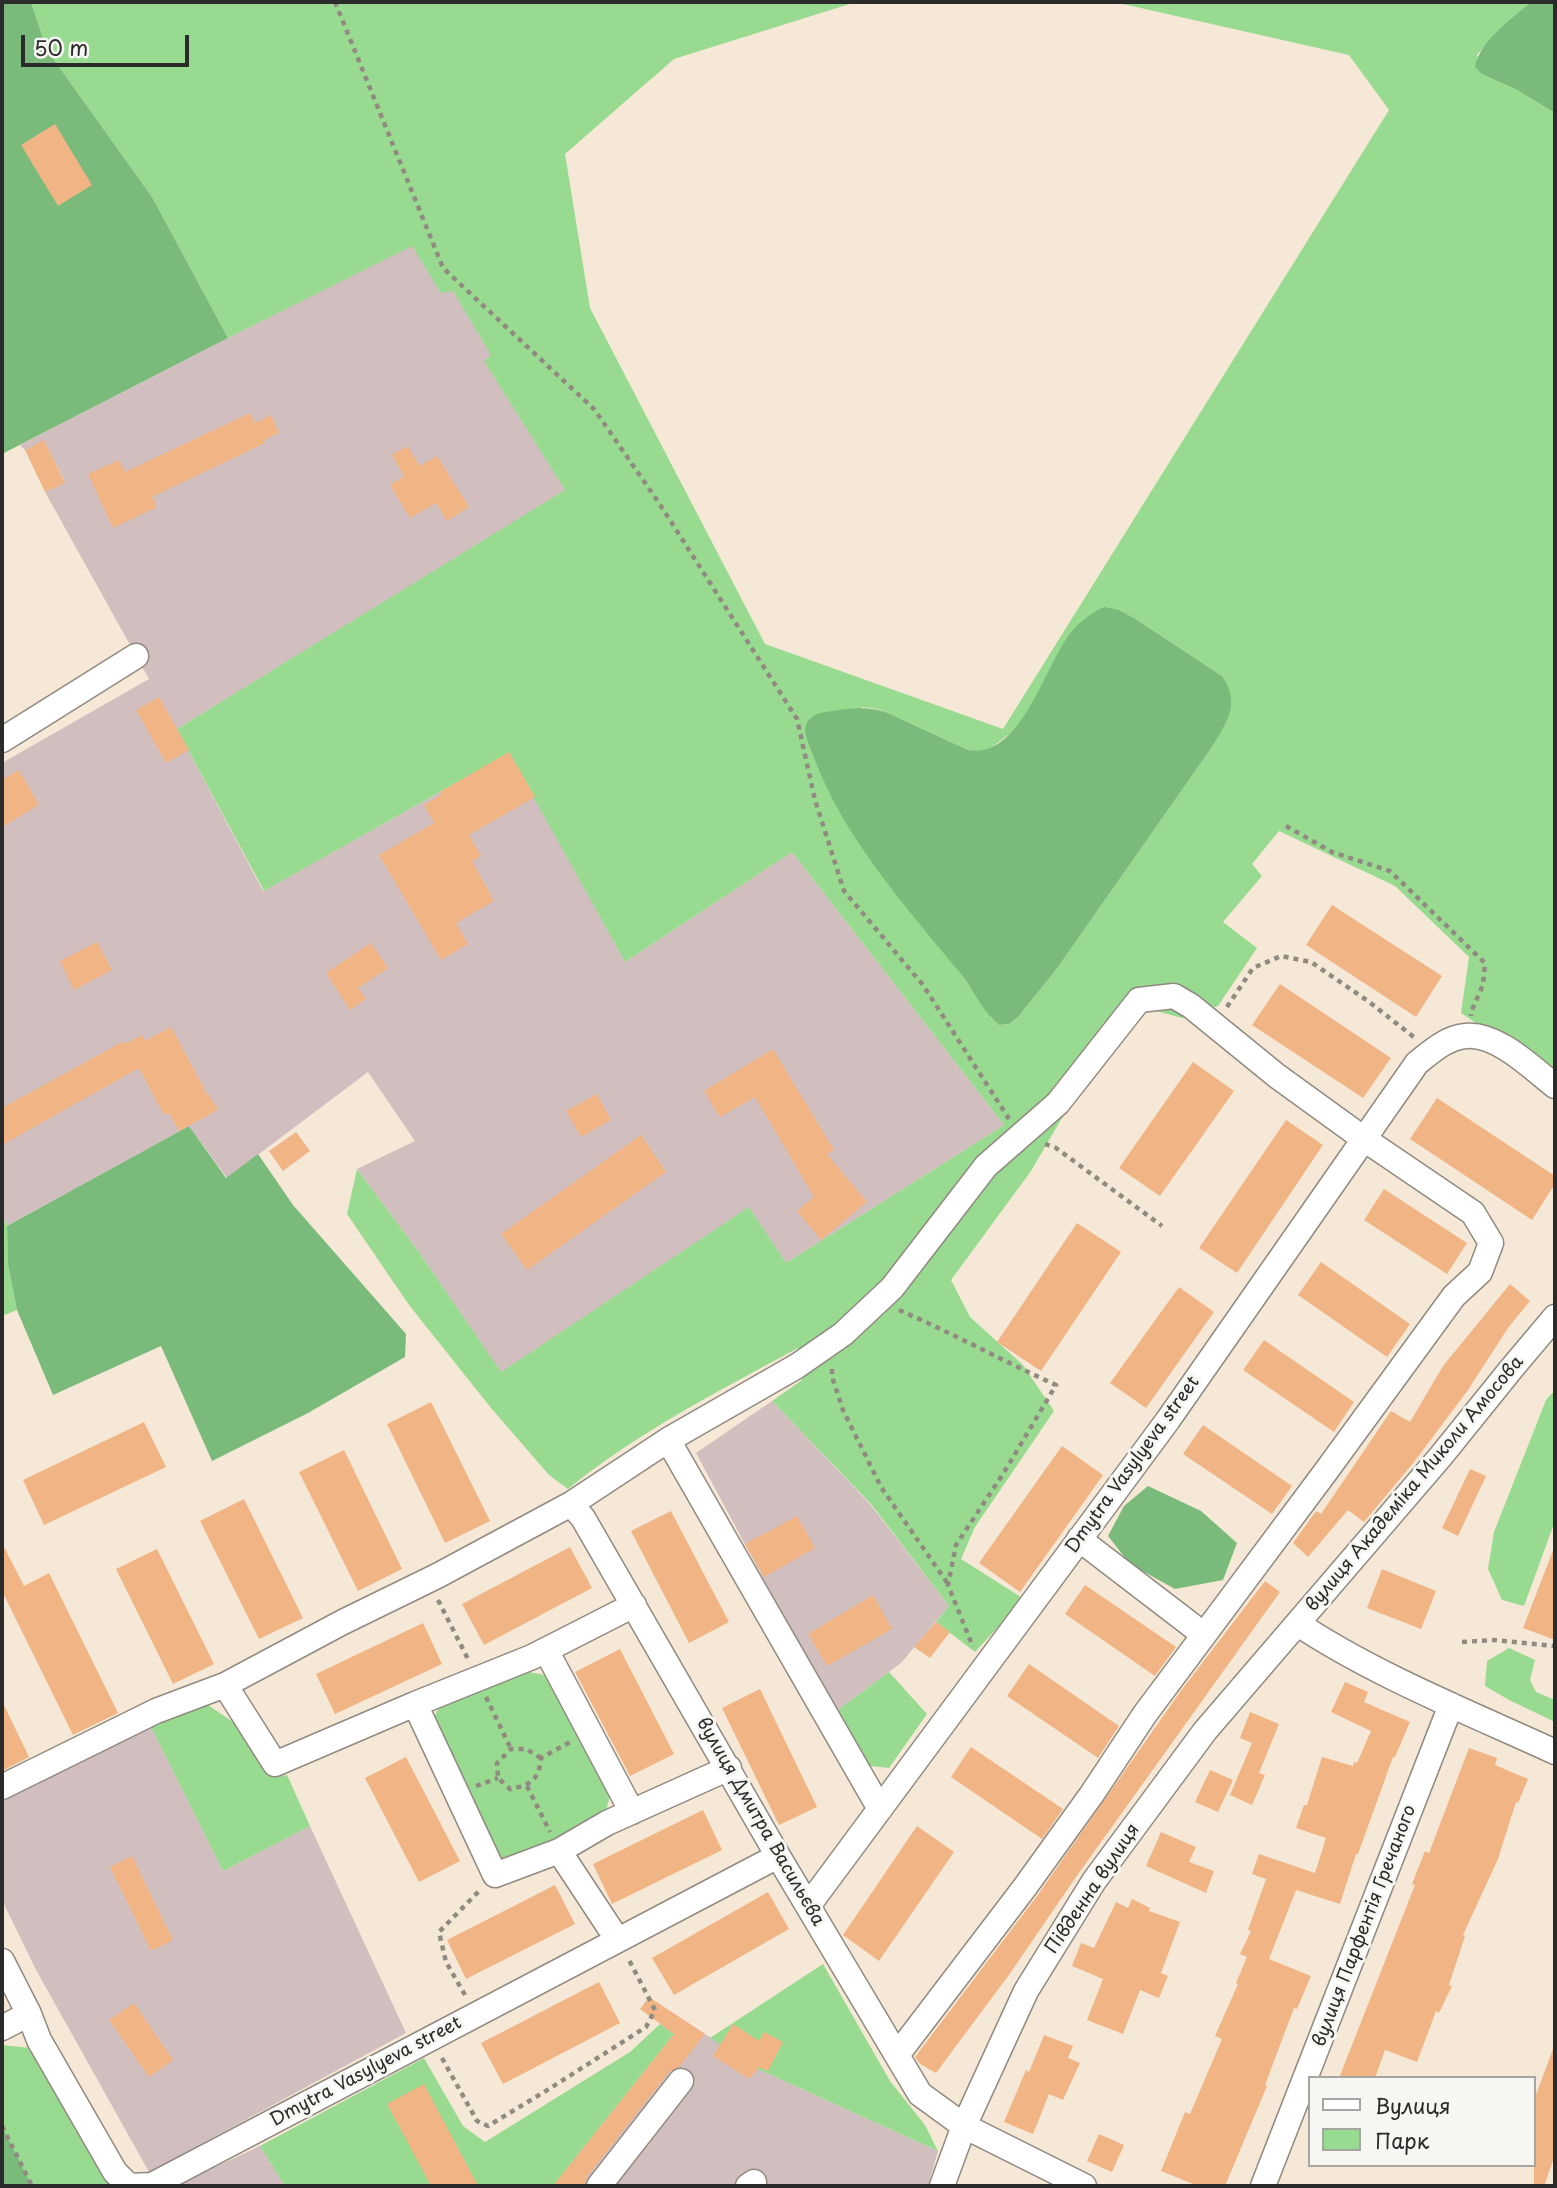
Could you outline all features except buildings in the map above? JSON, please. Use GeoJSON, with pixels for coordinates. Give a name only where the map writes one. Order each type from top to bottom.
{"type":"FeatureCollection","features":[{"type":"Feature","properties":{"kind":"street"},"geometry":{"type":"LineString","coordinates":[[2,740],[136,656]]}},
{"type":"Feature","properties":{"kind":"street"},"geometry":{"type":"LineString","coordinates":[[2,1787],[156,1711],[225,1685],[428,1580],[571,1504],[668,1440],[797,1366],[843,1334],[892,1287],[986,1166],[1058,1103],[1139,1000],[1174,996],[1191,1006],[1277,1076],[1473,1213],[1492,1243],[1480,1272],[1454,1296],[1145,1714],[1026,1887],[897,2055]]}},
{"type":"Feature","properties":{"kind":"street"},"geometry":{"type":"LineString","coordinates":[[1470,1037],[1487,1038],[1517,1056],[1555,1086]]}},
{"type":"Feature","properties":{"kind":"street","name":"Dmytra Vasylyeva street"},"geometry":{"type":"LineString","coordinates":[[808,1906],[1168,1420],[1417,1063],[1441,1044],[1470,1037]]}},
{"type":"Feature","properties":{"kind":"street","name":"вулиця Академіка Миколи Амосова"},"geometry":{"type":"LineString","coordinates":[[1555,1317],[1298,1624],[1327,1644],[1555,1752]]}},
{"type":"Feature","properties":{"kind":"street"},"geometry":{"type":"LineString","coordinates":[[668,1440],[880,1809]]}},
{"type":"Feature","properties":{"kind":"street","name":"вулиця Дмитра Васильєва"},"geometry":{"type":"LineString","coordinates":[[571,1504],[583,1518],[778,1856],[920,2094],[964,2126],[1084,2186]]}},
{"type":"Feature","properties":{"kind":"street"},"geometry":{"type":"LineString","coordinates":[[1079,1539],[1203,1634]]}},
{"type":"Feature","properties":{"kind":"street"},"geometry":{"type":"LineString","coordinates":[[225,1685],[275,1764],[546,1650],[634,1605]]}},
{"type":"Feature","properties":{"kind":"street","name":"Південна вулиця"},"geometry":{"type":"LineString","coordinates":[[942,2186],[964,2126],[1026,1991],[1094,1881],[1205,1731],[1298,1624]]}},
{"type":"Feature","properties":{"kind":"street"},"geometry":{"type":"LineString","coordinates":[[546,1650],[632,1812]]}},
{"type":"Feature","properties":{"kind":"street"},"geometry":{"type":"LineString","coordinates":[[415,1704],[495,1875],[559,1850],[607,1823],[729,1768]]}},
{"type":"Feature","properties":{"kind":"street","name":"вулиця Парфентія Гречаного"},"geometry":{"type":"LineString","coordinates":[[1263,2186],[1451,1704]]}},
{"type":"Feature","properties":{"kind":"street"},"geometry":{"type":"LineString","coordinates":[[559,1850],[617,1939]]}},
{"type":"Feature","properties":{"kind":"street","name":"Dmytra Vasylyeva street"},"geometry":{"type":"LineString","coordinates":[[2,1961],[39,2039],[115,2172],[129,2186],[152,2185],[778,1856]]}},
{"type":"Feature","properties":{"kind":"street"},"geometry":{"type":"LineString","coordinates":[[2,2028],[29,2014]]}},
{"type":"Feature","properties":{"kind":"street"},"geometry":{"type":"LineString","coordinates":[[599,2186],[681,2081]]}},
{"type":"Feature","properties":{"kind":"path"},"geometry":{"type":"LineString","coordinates":[[335,2],[443,268],[594,409],[659,503],[797,719],[815,800],[844,891],[923,985],[1020,1137],[1056,1148],[1161,1226]]}},
{"type":"Feature","properties":{"kind":"path"},"geometry":{"type":"LineString","coordinates":[[1286,825],[1332,852],[1390,872],[1485,963],[1483,985],[1471,1012],[1470,1037]]}},
{"type":"Feature","properties":{"kind":"path"},"geometry":{"type":"LineString","coordinates":[[1215,1025],[1253,968],[1281,956],[1311,962],[1368,1001],[1432,1051]]}},
{"type":"Feature","properties":{"kind":"path"},"geometry":{"type":"LineString","coordinates":[[877,1301],[944,1330],[1056,1385],[1003,1474],[956,1545],[948,1585]]}},
{"type":"Feature","properties":{"kind":"path"},"geometry":{"type":"LineString","coordinates":[[830,1343],[832,1377],[853,1432],[881,1487],[948,1585],[982,1671]]}},
{"type":"Feature","properties":{"kind":"path"},"geometry":{"type":"LineString","coordinates":[[428,1580],[510,1749]]}},
{"type":"Feature","properties":{"kind":"path"},"geometry":{"type":"LineString","coordinates":[[1462,1642],[1494,1640],[1554,1646]]}},
{"type":"Feature","properties":{"kind":"path"},"geometry":{"type":"LineString","coordinates":[[541,1758],[589,1731]]}},
{"type":"Feature","properties":{"kind":"path"},"geometry":{"type":"LineString","coordinates":[[510,1749],[526,1749],[541,1758],[540,1772],[527,1786],[510,1789],[498,1778],[497,1763],[510,1749]]}},
{"type":"Feature","properties":{"kind":"path"},"geometry":{"type":"LineString","coordinates":[[527,1786],[559,1850]]}},
{"type":"Feature","properties":{"kind":"path"},"geometry":{"type":"LineString","coordinates":[[476,2014],[446,1962],[439,1931],[495,1875]]}},
{"type":"Feature","properties":{"kind":"path"},"geometry":{"type":"LineString","coordinates":[[430,2038],[477,2121],[488,2126],[646,2027],[655,2010],[617,1939]]}},
{"type":"Feature","properties":{"kind":"path"},"geometry":{"type":"LineString","coordinates":[[2,2126],[32,2186]]}},
{"type":"Feature","properties":{"kind":"shaded area"},"geometry":{"type":"Polygon","coordinates":[[[412,245],[441,292],[453,290],[492,355],[485,362],[566,491],[177,729],[263,891],[440,792],[459,825],[535,797],[625,962],[792,852],[1004,1125],[786,1263],[749,1208],[501,1373],[418,1251],[357,1169],[415,1141],[368,1072],[227,1178],[189,1126],[7,1226],[2,1215],[2,763],[149,679],[45,492],[65,482],[44,441],[25,450],[20,445],[412,245]]]}},
{"type":"Feature","properties":{"kind":"shaded area"},"geometry":{"type":"Polygon","coordinates":[[[772,1401],[870,1504],[949,1606],[901,1663],[835,1712],[696,1453],[772,1401]]]}},
{"type":"Feature","properties":{"kind":"shaded area"},"geometry":{"type":"Polygon","coordinates":[[[151,1727],[223,1871],[310,1826],[406,2033],[149,2172],[35,1968],[2,1900],[2,1799],[151,1727]]]}},
{"type":"Feature","properties":{"kind":"shaded area"},"geometry":{"type":"Polygon","coordinates":[[[670,2011],[758,2069],[938,2151],[928,2186],[553,2186],[674,2035],[660,2024],[670,2011]]]}},
{"type":"Feature","properties":{"kind":"shaded area"},"geometry":{"type":"Polygon","coordinates":[[[260,2146],[285,2186],[175,2186],[260,2146]]]}},
{"type":"Feature","properties":{"kind":"green space"},"geometry":{"type":"Polygon","coordinates":[[[2,2],[31,2],[47,50],[152,197],[228,338],[2,454],[2,2]]]}},
{"type":"Feature","properties":{"kind":"green space"},"geometry":{"type":"Polygon","coordinates":[[[31,2],[856,2],[674,59],[565,154],[590,308],[765,644],[1003,729],[1389,110],[1349,55],[1114,2],[1531,2],[1477,55],[1482,74],[1517,90],[1555,113],[1555,1075],[1461,1013],[1469,957],[1395,886],[1279,831],[1252,864],[1262,876],[1223,922],[1257,948],[1218,1006],[1182,1018],[1149,1009],[1103,1055],[1031,1171],[951,1280],[970,1317],[1023,1365],[1054,1411],[975,1527],[961,1559],[1024,1599],[975,1652],[936,1622],[949,1606],[871,1504],[772,1401],[802,1380],[798,1348],[651,1431],[568,1489],[549,1475],[491,1408],[409,1305],[347,1214],[357,1169],[418,1251],[501,1372],[749,1207],[786,1263],[1004,1125],[792,852],[625,962],[509,753],[264,891],[177,729],[565,490],[484,361],[491,355],[453,291],[441,293],[412,246],[228,338],[152,197],[47,50],[31,2]],[[1119,610],[1011,733],[988,750],[968,750],[890,714],[861,707],[963,977],[999,1025],[1009,1024],[1018,1017],[1058,967],[1212,747],[1227,721],[1222,676],[1119,610]]]}},
{"type":"Feature","properties":{"kind":"green space"},"geometry":{"type":"Polygon","coordinates":[[[1531,2],[1555,2],[1555,113],[1517,90],[1482,74],[1475,67],[1490,39],[1531,2]]]}},
{"type":"Feature","properties":{"kind":"green space"},"geometry":{"type":"Polygon","coordinates":[[[1104,607],[1119,610],[1134,618],[1222,676],[1231,695],[1230,713],[1212,747],[1058,967],[1018,1017],[1009,1024],[999,1025],[983,1008],[961,974],[898,897],[859,843],[826,785],[807,740],[806,725],[810,718],[821,713],[869,709],[883,711],[968,750],[986,749],[1002,741],[1016,727],[1071,633],[1083,620],[1104,607]]]}},
{"type":"Feature","properties":{"kind":"green space"},"geometry":{"type":"Polygon","coordinates":[[[189,1126],[226,1178],[258,1154],[293,1205],[406,1334],[405,1357],[308,1413],[212,1461],[161,1346],[53,1395],[17,1310],[8,1265],[7,1226],[189,1126]]]}},
{"type":"Feature","properties":{"kind":"green space"},"geometry":{"type":"Polygon","coordinates":[[[2,1215],[7,1226],[8,1265],[17,1310],[2,1316],[2,1215]]]}},
{"type":"Feature","properties":{"kind":"green space"},"geometry":{"type":"Polygon","coordinates":[[[1555,1390],[1555,1521],[1524,1606],[1502,1600],[1488,1569],[1494,1532],[1546,1400],[1555,1390]]]}},
{"type":"Feature","properties":{"kind":"green space"},"geometry":{"type":"Polygon","coordinates":[[[1148,1486],[1201,1511],[1237,1543],[1223,1580],[1175,1589],[1130,1564],[1108,1536],[1124,1506],[1148,1486]]]}},
{"type":"Feature","properties":{"kind":"green space"},"geometry":{"type":"Polygon","coordinates":[[[1509,1648],[1535,1660],[1530,1680],[1536,1692],[1555,1700],[1555,1722],[1485,1686],[1487,1661],[1509,1648]]]}},
{"type":"Feature","properties":{"kind":"green space"},"geometry":{"type":"Polygon","coordinates":[[[524,1671],[545,1675],[610,1795],[606,1812],[510,1865],[499,1861],[432,1722],[440,1705],[524,1671]]]}},
{"type":"Feature","properties":{"kind":"green space"},"geometry":{"type":"Polygon","coordinates":[[[889,1672],[927,1714],[889,1768],[870,1766],[854,1750],[835,1712],[889,1672]]]}},
{"type":"Feature","properties":{"kind":"green space"},"geometry":{"type":"Polygon","coordinates":[[[205,1703],[236,1724],[276,1777],[287,1775],[310,1826],[223,1871],[151,1727],[205,1703]]]}},
{"type":"Feature","properties":{"kind":"green space"},"geometry":{"type":"Polygon","coordinates":[[[823,1964],[890,2081],[925,2125],[938,2151],[758,2069],[710,2038],[823,1964]]]}},
{"type":"Feature","properties":{"kind":"green space"},"geometry":{"type":"Polygon","coordinates":[[[660,2024],[674,2034],[553,2186],[285,2186],[260,2146],[424,2058],[463,2126],[485,2142],[630,2052],[660,2024]]]}},
{"type":"Feature","properties":{"kind":"green space"},"geometry":{"type":"Polygon","coordinates":[[[2,2045],[31,2048],[114,2186],[32,2186],[2,2126],[2,2045]]]}},
{"type":"Feature","properties":{"kind":"green space"},"geometry":{"type":"Polygon","coordinates":[[[2,2126],[32,2186],[2,2186],[2,2126]]]}}]}
